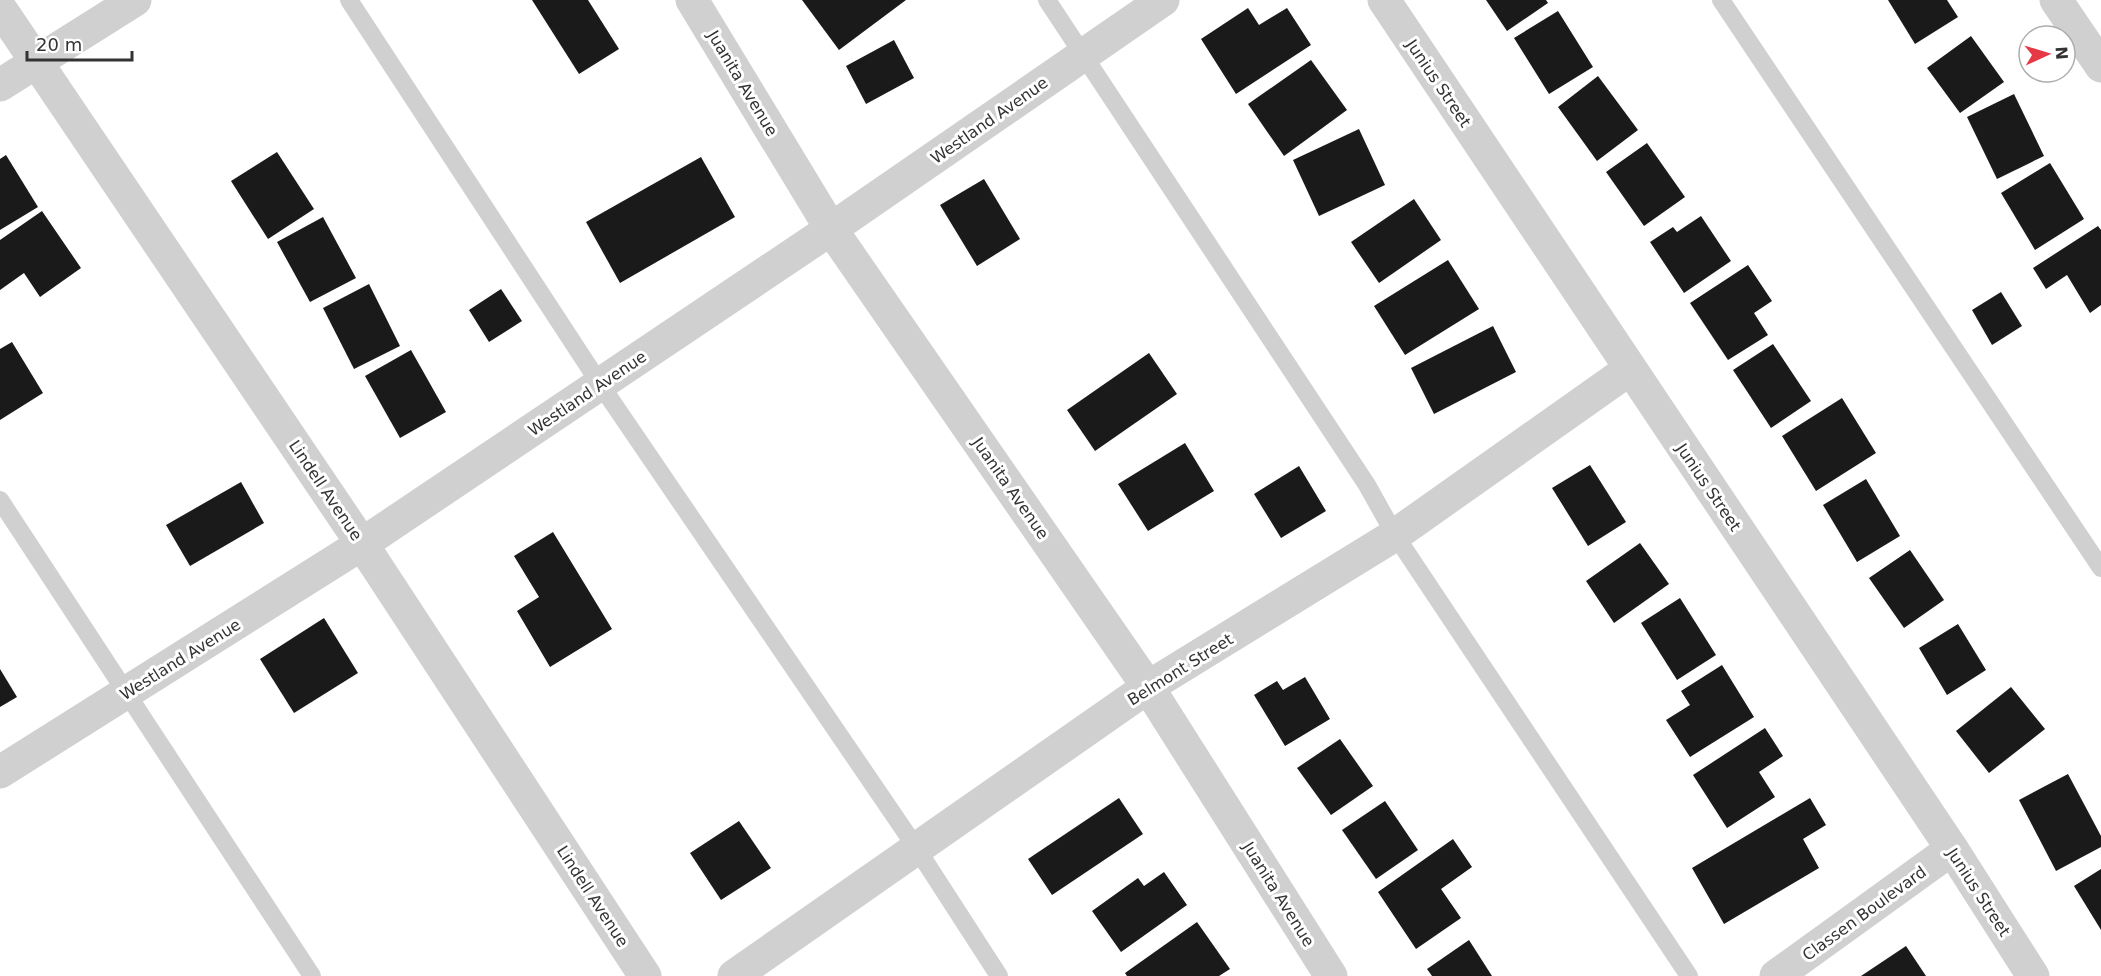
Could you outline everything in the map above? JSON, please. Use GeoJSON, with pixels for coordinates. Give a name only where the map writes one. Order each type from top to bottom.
{"type":"FeatureCollection","features":[{"type":"Feature","properties":{"kind":"street"},"geometry":{"type":"LineString","coordinates":[[0,85],[135,0]]}},
{"type":"Feature","properties":{"kind":"street","name":"Juanita Avenue"},"geometry":{"type":"LineString","coordinates":[[692,0],[831,229],[1148,687],[1331,976]]}},
{"type":"Feature","properties":{"kind":"street","name":"Westland Avenue"},"geometry":{"type":"LineString","coordinates":[[0,772],[362,544],[831,229],[1163,0]]}},
{"type":"Feature","properties":{"kind":"street","name":"Junius Street"},"geometry":{"type":"LineString","coordinates":[[1384,0],[1952,849],[2033,976]]}},
{"type":"Feature","properties":{"kind":"street"},"geometry":{"type":"LineString","coordinates":[[2056,0],[2101,66]]}},
{"type":"Feature","properties":{"kind":"street","name":"Lindell Avenue"},"geometry":{"type":"LineString","coordinates":[[0,8],[362,544],[645,976]]}},
{"type":"Feature","properties":{"kind":"street","name":"Belmont Street"},"geometry":{"type":"LineString","coordinates":[[734,976],[1148,687],[1395,535],[1630,369]]}},
{"type":"Feature","properties":{"kind":"street","name":"Classen Boulevard"},"geometry":{"type":"LineString","coordinates":[[1776,976],[1952,849]]}},
{"type":"Feature","properties":{"kind":"lane"},"geometry":{"type":"LineString","coordinates":[[349,0],[600,384],[917,849],[999,976]]}},
{"type":"Feature","properties":{"kind":"lane"},"geometry":{"type":"LineString","coordinates":[[1047,0],[1367,485],[1395,535],[1689,976]]}},
{"type":"Feature","properties":{"kind":"lane"},"geometry":{"type":"LineString","coordinates":[[1721,0],[2101,568]]}},
{"type":"Feature","properties":{"kind":"lane"},"geometry":{"type":"LineString","coordinates":[[0,500],[312,976]]}},
{"type":"Feature","properties":{"kind":"building"},"geometry":{"type":"Polygon","coordinates":[[[532,0],[588,0],[619,49],[579,74],[532,0]]]}},
{"type":"Feature","properties":{"kind":"building"},"geometry":{"type":"Polygon","coordinates":[[[802,0],[906,0],[839,50],[802,0]]]}},
{"type":"Feature","properties":{"kind":"building"},"geometry":{"type":"Polygon","coordinates":[[[1486,0],[1546,0],[1548,3],[1507,31],[1486,0]]]}},
{"type":"Feature","properties":{"kind":"building"},"geometry":{"type":"Polygon","coordinates":[[[1888,0],[1947,0],[1958,17],[1915,44],[1888,0]]]}},
{"type":"Feature","properties":{"kind":"building"},"geometry":{"type":"Polygon","coordinates":[[[1248,8],[1259,25],[1287,8],[1311,45],[1236,94],[1201,39],[1248,8]]]}},
{"type":"Feature","properties":{"kind":"building"},"geometry":{"type":"Polygon","coordinates":[[[1558,11],[1593,67],[1549,94],[1514,38],[1558,11]]]}},
{"type":"Feature","properties":{"kind":"building"},"geometry":{"type":"Polygon","coordinates":[[[1971,36],[2004,82],[1960,113],[1927,68],[1971,36]]]}},
{"type":"Feature","properties":{"kind":"building"},"geometry":{"type":"Polygon","coordinates":[[[894,40],[914,78],[866,104],[846,66],[894,40]]]}},
{"type":"Feature","properties":{"kind":"building"},"geometry":{"type":"Polygon","coordinates":[[[1311,60],[1347,110],[1284,156],[1248,104],[1311,60]]]}},
{"type":"Feature","properties":{"kind":"building"},"geometry":{"type":"Polygon","coordinates":[[[1598,76],[1638,130],[1597,161],[1558,107],[1598,76]]]}},
{"type":"Feature","properties":{"kind":"building"},"geometry":{"type":"Polygon","coordinates":[[[2014,94],[2044,156],[1997,179],[1967,117],[2014,94]]]}},
{"type":"Feature","properties":{"kind":"building"},"geometry":{"type":"Polygon","coordinates":[[[1359,129],[1385,185],[1319,216],[1293,160],[1359,129]]]}},
{"type":"Feature","properties":{"kind":"building"},"geometry":{"type":"Polygon","coordinates":[[[1647,143],[1685,197],[1644,226],[1606,172],[1647,143]]]}},
{"type":"Feature","properties":{"kind":"building"},"geometry":{"type":"Polygon","coordinates":[[[277,152],[314,209],[268,239],[231,181],[277,152]]]}},
{"type":"Feature","properties":{"kind":"building"},"geometry":{"type":"Polygon","coordinates":[[[6,155],[38,207],[0,230],[0,159],[6,155]]]}},
{"type":"Feature","properties":{"kind":"building"},"geometry":{"type":"Polygon","coordinates":[[[701,157],[735,217],[620,283],[586,222],[701,157]]]}},
{"type":"Feature","properties":{"kind":"building"},"geometry":{"type":"Polygon","coordinates":[[[2050,163],[2084,219],[2035,250],[2001,193],[2050,163]]]}},
{"type":"Feature","properties":{"kind":"building"},"geometry":{"type":"Polygon","coordinates":[[[984,179],[1020,239],[977,266],[940,205],[984,179]]]}},
{"type":"Feature","properties":{"kind":"building"},"geometry":{"type":"Polygon","coordinates":[[[1414,199],[1441,240],[1379,283],[1351,242],[1414,199]]]}},
{"type":"Feature","properties":{"kind":"building"},"geometry":{"type":"Polygon","coordinates":[[[42,211],[81,268],[40,297],[24,273],[0,290],[0,240],[42,211]]]}},
{"type":"Feature","properties":{"kind":"building"},"geometry":{"type":"Polygon","coordinates":[[[1701,216],[1731,261],[1684,293],[1650,242],[1673,227],[1677,232],[1701,216]]]}},
{"type":"Feature","properties":{"kind":"building"},"geometry":{"type":"Polygon","coordinates":[[[323,217],[356,278],[310,302],[277,242],[323,217]]]}},
{"type":"Feature","properties":{"kind":"building"},"geometry":{"type":"Polygon","coordinates":[[[2098,226],[2101,230],[2101,305],[2090,313],[2067,275],[2046,289],[2033,268],[2098,226]]]}},
{"type":"Feature","properties":{"kind":"building"},"geometry":{"type":"Polygon","coordinates":[[[1448,260],[1479,309],[1405,355],[1374,306],[1448,260]]]}},
{"type":"Feature","properties":{"kind":"building"},"geometry":{"type":"Polygon","coordinates":[[[1748,265],[1772,301],[1754,313],[1768,335],[1728,360],[1690,303],[1748,265]]]}},
{"type":"Feature","properties":{"kind":"building"},"geometry":{"type":"Polygon","coordinates":[[[369,284],[400,346],[354,369],[323,308],[369,284]]]}},
{"type":"Feature","properties":{"kind":"building"},"geometry":{"type":"Polygon","coordinates":[[[501,289],[522,321],[489,342],[469,310],[501,289]]]}},
{"type":"Feature","properties":{"kind":"building"},"geometry":{"type":"Polygon","coordinates":[[[2001,292],[2022,326],[1992,345],[1972,310],[2001,292]]]}},
{"type":"Feature","properties":{"kind":"building"},"geometry":{"type":"Polygon","coordinates":[[[1493,326],[1516,372],[1434,414],[1411,368],[1493,326]]]}},
{"type":"Feature","properties":{"kind":"building"},"geometry":{"type":"Polygon","coordinates":[[[12,342],[43,393],[0,420],[0,349],[12,342]]]}},
{"type":"Feature","properties":{"kind":"building"},"geometry":{"type":"Polygon","coordinates":[[[1773,344],[1811,401],[1771,428],[1733,370],[1773,344]]]}},
{"type":"Feature","properties":{"kind":"building"},"geometry":{"type":"Polygon","coordinates":[[[411,350],[446,412],[400,438],[365,376],[411,350]]]}},
{"type":"Feature","properties":{"kind":"building"},"geometry":{"type":"Polygon","coordinates":[[[1149,353],[1177,394],[1095,451],[1067,410],[1149,353]]]}},
{"type":"Feature","properties":{"kind":"building"},"geometry":{"type":"Polygon","coordinates":[[[1842,398],[1876,453],[1816,491],[1782,436],[1842,398]]]}},
{"type":"Feature","properties":{"kind":"building"},"geometry":{"type":"Polygon","coordinates":[[[1185,443],[1214,491],[1148,531],[1118,484],[1185,443]]]}},
{"type":"Feature","properties":{"kind":"building"},"geometry":{"type":"Polygon","coordinates":[[[1590,465],[1626,522],[1588,546],[1552,488],[1590,465]]]}},
{"type":"Feature","properties":{"kind":"building"},"geometry":{"type":"Polygon","coordinates":[[[1299,466],[1326,511],[1281,538],[1254,494],[1299,466]]]}},
{"type":"Feature","properties":{"kind":"building"},"geometry":{"type":"Polygon","coordinates":[[[1866,479],[1900,536],[1857,562],[1823,505],[1866,479]]]}},
{"type":"Feature","properties":{"kind":"building"},"geometry":{"type":"Polygon","coordinates":[[[241,482],[264,523],[190,566],[166,525],[241,482]]]}},
{"type":"Feature","properties":{"kind":"building"},"geometry":{"type":"Polygon","coordinates":[[[553,532],[612,629],[550,667],[517,611],[539,597],[514,556],[553,532]]]}},
{"type":"Feature","properties":{"kind":"building"},"geometry":{"type":"Polygon","coordinates":[[[1640,543],[1669,584],[1614,623],[1586,581],[1640,543]]]}},
{"type":"Feature","properties":{"kind":"building"},"geometry":{"type":"Polygon","coordinates":[[[1910,550],[1944,600],[1904,628],[1869,578],[1910,550]]]}},
{"type":"Feature","properties":{"kind":"building"},"geometry":{"type":"Polygon","coordinates":[[[1680,598],[1716,655],[1677,680],[1641,623],[1680,598]]]}},
{"type":"Feature","properties":{"kind":"building"},"geometry":{"type":"Polygon","coordinates":[[[324,618],[358,673],[294,713],[260,659],[324,618]]]}},
{"type":"Feature","properties":{"kind":"building"},"geometry":{"type":"Polygon","coordinates":[[[1958,624],[1986,670],[1947,695],[1919,648],[1958,624]]]}},
{"type":"Feature","properties":{"kind":"building"},"geometry":{"type":"Polygon","coordinates":[[[1722,665],[1754,717],[1690,757],[1666,720],[1690,705],[1681,691],[1722,665]]]}},
{"type":"Feature","properties":{"kind":"building"},"geometry":{"type":"Polygon","coordinates":[[[0,669],[17,697],[0,707],[0,669]]]}},
{"type":"Feature","properties":{"kind":"building"},"geometry":{"type":"Polygon","coordinates":[[[1305,677],[1330,719],[1285,746],[1254,695],[1277,681],[1283,690],[1305,677]]]}},
{"type":"Feature","properties":{"kind":"building"},"geometry":{"type":"Polygon","coordinates":[[[2011,687],[2045,729],[1989,773],[1956,731],[2011,687]]]}},
{"type":"Feature","properties":{"kind":"building"},"geometry":{"type":"Polygon","coordinates":[[[1765,728],[1783,756],[1759,772],[1775,797],[1727,828],[1693,775],[1765,728]]]}},
{"type":"Feature","properties":{"kind":"building"},"geometry":{"type":"Polygon","coordinates":[[[1340,739],[1373,786],[1331,815],[1297,768],[1340,739]]]}},
{"type":"Feature","properties":{"kind":"building"},"geometry":{"type":"Polygon","coordinates":[[[2068,774],[2101,836],[2101,847],[2056,871],[2019,800],[2068,774]]]}},
{"type":"Feature","properties":{"kind":"building"},"geometry":{"type":"Polygon","coordinates":[[[1119,798],[1143,834],[1052,895],[1028,859],[1119,798]]]}},
{"type":"Feature","properties":{"kind":"building"},"geometry":{"type":"Polygon","coordinates":[[[1810,798],[1826,825],[1803,839],[1819,868],[1724,924],[1692,868],[1810,798]]]}},
{"type":"Feature","properties":{"kind":"building"},"geometry":{"type":"Polygon","coordinates":[[[1385,801],[1418,850],[1376,879],[1342,830],[1385,801]]]}},
{"type":"Feature","properties":{"kind":"building"},"geometry":{"type":"Polygon","coordinates":[[[739,821],[771,868],[721,900],[690,853],[739,821]]]}},
{"type":"Feature","properties":{"kind":"building"},"geometry":{"type":"Polygon","coordinates":[[[1453,839],[1472,867],[1441,889],[1461,918],[1416,949],[1378,892],[1453,839]]]}},
{"type":"Feature","properties":{"kind":"building"},"geometry":{"type":"Polygon","coordinates":[[[2101,869],[2101,930],[2074,886],[2101,869]]]}},
{"type":"Feature","properties":{"kind":"building"},"geometry":{"type":"Polygon","coordinates":[[[1164,872],[1187,905],[1121,952],[1092,911],[1138,878],[1144,886],[1164,872]]]}},
{"type":"Feature","properties":{"kind":"building"},"geometry":{"type":"Polygon","coordinates":[[[1197,922],[1230,969],[1219,976],[1127,976],[1125,973],[1197,922]]]}},
{"type":"Feature","properties":{"kind":"building"},"geometry":{"type":"Polygon","coordinates":[[[1469,940],[1492,976],[1432,976],[1427,969],[1469,940]]]}},
{"type":"Feature","properties":{"kind":"building"},"geometry":{"type":"Polygon","coordinates":[[[1906,946],[1926,976],[1861,976],[1906,946]]]}}]}
